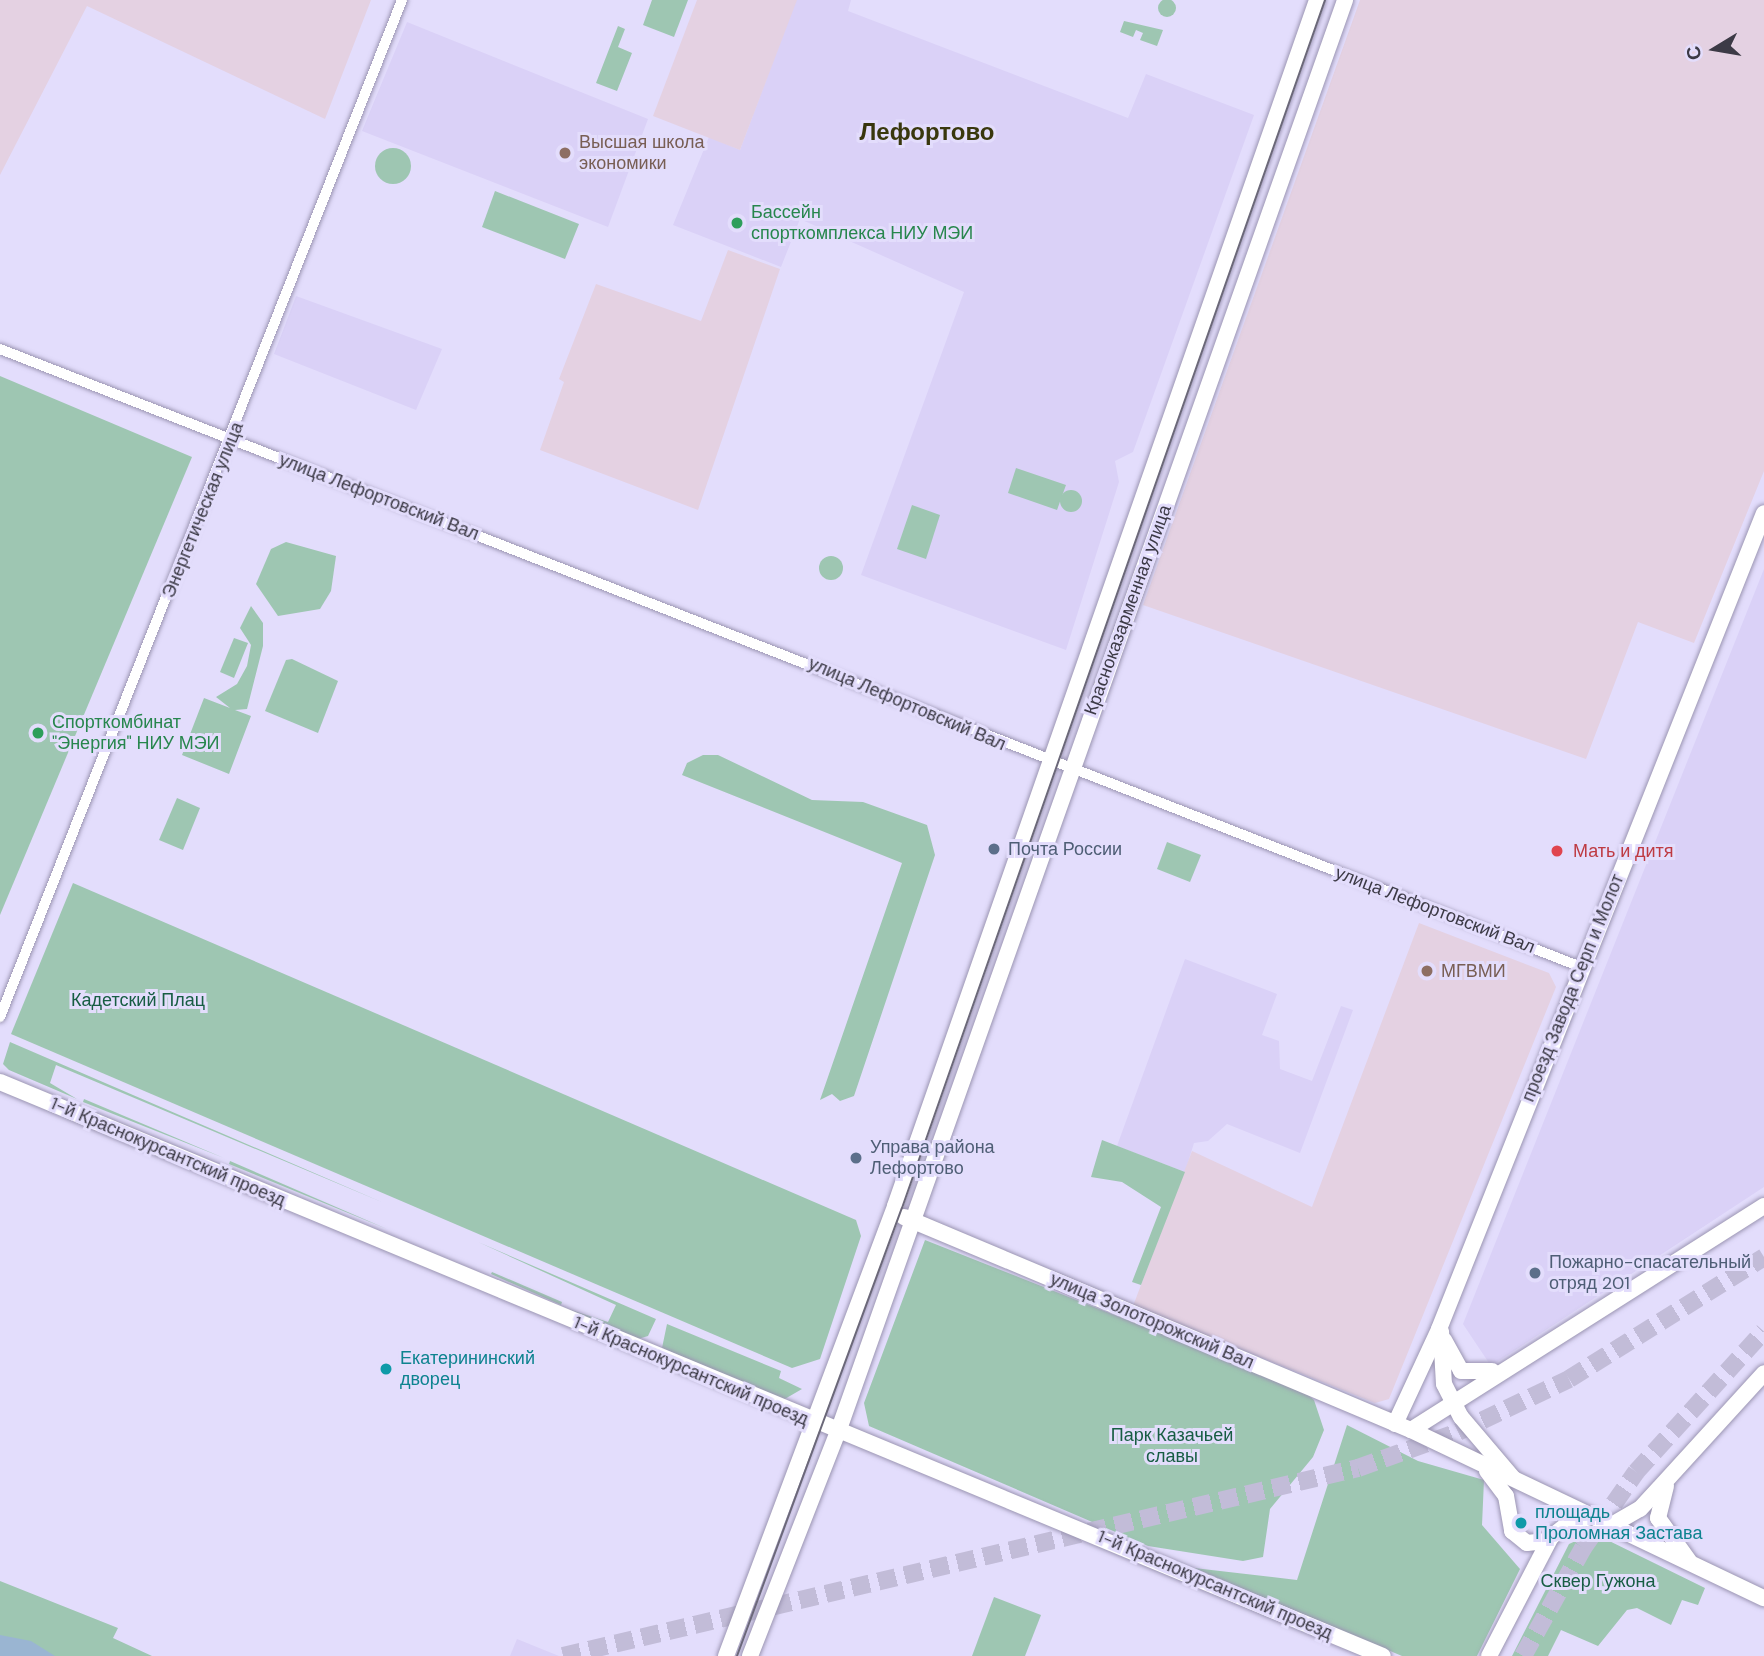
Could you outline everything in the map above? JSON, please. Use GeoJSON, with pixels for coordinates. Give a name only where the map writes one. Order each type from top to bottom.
{"type":"FeatureCollection","features":[{"type":"Feature","properties":{"kind":"street","name":"Энергетическая улица"},"geometry":{"type":"LineString","coordinates":[[0,1017],[231,442],[402,0]]}},
{"type":"Feature","properties":{"kind":"street","name":"Красноказарменная улица"},"geometry":{"type":"LineString","coordinates":[[816,1423],[1052,764],[1317,0]]}},
{"type":"Feature","properties":{"kind":"street","name":"Красноказарменная улица"},"geometry":{"type":"LineString","coordinates":[[838,1432],[1345,0]]}},
{"type":"Feature","properties":{"kind":"street","name":"улица Лефортовский Вал"},"geometry":{"type":"LineString","coordinates":[[0,349],[1052,764],[1581,967]]}},
{"type":"Feature","properties":{"kind":"street","name":"проезд Завода Серп и Молот"},"geometry":{"type":"LineString","coordinates":[[1395,1423],[1441,1325],[1581,967],[1764,513]]}},
{"type":"Feature","properties":{"kind":"street","name":"1-й Краснокурсантский проезд"},"geometry":{"type":"LineString","coordinates":[[0,1082],[816,1423],[1383,1656]]}},
{"type":"Feature","properties":{"kind":"street"},"geometry":{"type":"LineString","coordinates":[[1764,1206],[1452,1400],[1411,1430],[1547,1498],[1764,1598]]}},
{"type":"Feature","properties":{"kind":"street","name":"улица Золоторожский Вал"},"geometry":{"type":"LineString","coordinates":[[892,1213],[1411,1430]]}},
{"type":"Feature","properties":{"kind":"street"},"geometry":{"type":"LineString","coordinates":[[1441,1325],[1457,1368],[1467,1374],[1498,1371]]}},
{"type":"Feature","properties":{"kind":"street"},"geometry":{"type":"LineString","coordinates":[[1441,1325],[1440,1366],[1452,1400],[1515,1481]]}},
{"type":"Feature","properties":{"kind":"street"},"geometry":{"type":"LineString","coordinates":[[1610,1526],[1629,1519],[1668,1480],[1764,1373]]}},
{"type":"Feature","properties":{"kind":"street"},"geometry":{"type":"LineString","coordinates":[[726,1656],[816,1423]]}},
{"type":"Feature","properties":{"kind":"street"},"geometry":{"type":"LineString","coordinates":[[750,1656],[838,1432]]}},
{"type":"Feature","properties":{"kind":"street"},"geometry":{"type":"LineString","coordinates":[[1483,1467],[1501,1486],[1510,1511],[1512,1531],[1521,1540],[1533,1544],[1591,1517]]}},
{"type":"Feature","properties":{"kind":"street"},"geometry":{"type":"LineString","coordinates":[[1668,1480],[1658,1518],[1692,1565]]}},
{"type":"Feature","properties":{"kind":"street"},"geometry":{"type":"LineString","coordinates":[[1510,1511],[1522,1497],[1547,1498]]}},
{"type":"Feature","properties":{"kind":"street"},"geometry":{"type":"LineString","coordinates":[[1489,1656],[1530,1573],[1553,1535],[1547,1498]]}},
{"type":"Feature","properties":{"kind":"street"},"geometry":{"type":"LineString","coordinates":[[1521,1540],[1530,1573]]}},
{"type":"Feature","properties":{"kind":"shaded area"},"geometry":{"type":"Polygon","coordinates":[[[0,0],[371,0],[325,119],[87,6],[0,175],[0,0]]]}},
{"type":"Feature","properties":{"kind":"shaded area"},"geometry":{"type":"Polygon","coordinates":[[[697,0],[797,0],[740,150],[653,116],[697,0]]]}},
{"type":"Feature","properties":{"kind":"shaded area"},"geometry":{"type":"Polygon","coordinates":[[[796,0],[851,0],[848,11],[1128,118],[1146,74],[1254,115],[1133,452],[1115,461],[1119,482],[1066,650],[861,575],[964,292],[800,219],[781,267],[673,225],[709,137],[740,150],[796,0]]]}},
{"type":"Feature","properties":{"kind":"shaded area"},"geometry":{"type":"Polygon","coordinates":[[[1360,0],[1764,0],[1764,471],[1694,643],[1638,622],[1586,759],[1143,605],[1360,0]]]}},
{"type":"Feature","properties":{"kind":"shaded area"},"geometry":{"type":"Polygon","coordinates":[[[407,22],[648,119],[608,227],[362,131],[407,22]]]}},
{"type":"Feature","properties":{"kind":"shaded area"},"geometry":{"type":"Polygon","coordinates":[[[728,250],[780,269],[698,510],[540,450],[564,382],[559,379],[596,284],[701,321],[728,250]]]}},
{"type":"Feature","properties":{"kind":"shaded area"},"geometry":{"type":"Polygon","coordinates":[[[296,296],[442,349],[416,410],[274,354],[296,296]]]}},
{"type":"Feature","properties":{"kind":"shaded area"},"geometry":{"type":"Polygon","coordinates":[[[1764,569],[1764,1187],[1491,1366],[1463,1324],[1764,569]]]}},
{"type":"Feature","properties":{"kind":"shaded area"},"geometry":{"type":"Polygon","coordinates":[[[1419,923],[1549,973],[1556,987],[1389,1399],[1375,1403],[1133,1306],[1192,1151],[1312,1207],[1419,923]]]}},
{"type":"Feature","properties":{"kind":"shaded area"},"geometry":{"type":"Polygon","coordinates":[[[1185,959],[1277,994],[1262,1035],[1279,1041],[1280,1069],[1312,1081],[1341,1006],[1353,1010],[1300,1153],[1227,1124],[1208,1141],[1194,1143],[1185,1172],[1117,1146],[1185,959]]]}},
{"type":"Feature","properties":{"kind":"shaded area"},"geometry":{"type":"Polygon","coordinates":[[[517,1639],[559,1656],[510,1656],[517,1639]]]}},
{"type":"Feature","properties":{"kind":"green space"},"geometry":{"type":"Polygon","coordinates":[[[1163,-1],[1171,-1],[1176,8],[1174,15],[1163,17],[1158,12],[1158,4],[1163,-1]]]}},
{"type":"Feature","properties":{"kind":"green space"},"geometry":{"type":"Polygon","coordinates":[[[652,0],[688,0],[674,37],[643,25],[652,0]]]}},
{"type":"Feature","properties":{"kind":"green space"},"geometry":{"type":"Polygon","coordinates":[[[1124,21],[1163,30],[1157,46],[1140,40],[1143,33],[1136,30],[1133,37],[1120,32],[1124,21]]]}},
{"type":"Feature","properties":{"kind":"green space"},"geometry":{"type":"Polygon","coordinates":[[[618,26],[625,29],[618,47],[632,53],[617,91],[596,83],[618,26]]]}},
{"type":"Feature","properties":{"kind":"green space"},"geometry":{"type":"Polygon","coordinates":[[[393,148],[406,153],[411,166],[406,179],[393,184],[380,179],[375,166],[380,153],[393,148]]]}},
{"type":"Feature","properties":{"kind":"green space"},"geometry":{"type":"Polygon","coordinates":[[[495,191],[579,224],[565,259],[482,227],[495,191]]]}},
{"type":"Feature","properties":{"kind":"green space","name":"Спорткомбинат \"Энергия\" НИУ МЭИ"},"geometry":{"type":"Polygon","coordinates":[[[0,376],[192,457],[0,915],[0,376]]]}},
{"type":"Feature","properties":{"kind":"green space"},"geometry":{"type":"Polygon","coordinates":[[[1016,468],[1066,485],[1057,510],[1008,493],[1016,468]]]}},
{"type":"Feature","properties":{"kind":"green space"},"geometry":{"type":"Polygon","coordinates":[[[1071,490],[1079,493],[1082,501],[1079,509],[1071,512],[1063,509],[1060,501],[1063,493],[1071,490]]]}},
{"type":"Feature","properties":{"kind":"green space"},"geometry":{"type":"Polygon","coordinates":[[[912,505],[940,515],[926,559],[897,549],[912,505]]]}},
{"type":"Feature","properties":{"kind":"green space"},"geometry":{"type":"Polygon","coordinates":[[[286,542],[336,556],[331,591],[320,609],[278,616],[256,584],[271,549],[286,542]]]}},
{"type":"Feature","properties":{"kind":"green space"},"geometry":{"type":"Polygon","coordinates":[[[831,556],[840,559],[843,568],[840,577],[831,580],[822,577],[819,568],[822,559],[831,556]]]}},
{"type":"Feature","properties":{"kind":"green space"},"geometry":{"type":"Polygon","coordinates":[[[251,606],[263,623],[263,646],[247,709],[235,710],[251,716],[229,774],[182,755],[204,698],[230,708],[216,697],[237,684],[247,666],[251,645],[240,628],[251,606]]]}},
{"type":"Feature","properties":{"kind":"green space"},"geometry":{"type":"Polygon","coordinates":[[[234,638],[248,643],[234,678],[220,672],[234,638]]]}},
{"type":"Feature","properties":{"kind":"green space"},"geometry":{"type":"Polygon","coordinates":[[[292,659],[338,681],[318,733],[265,711],[286,660],[292,659]]]}},
{"type":"Feature","properties":{"kind":"green space"},"geometry":{"type":"Polygon","coordinates":[[[703,755],[718,755],[812,800],[863,802],[927,825],[935,855],[854,1096],[840,1101],[832,1094],[820,1100],[902,863],[682,775],[687,763],[703,755]]]}},
{"type":"Feature","properties":{"kind":"green space"},"geometry":{"type":"Polygon","coordinates":[[[177,798],[200,808],[183,850],[159,840],[177,798]]]}},
{"type":"Feature","properties":{"kind":"green space"},"geometry":{"type":"Polygon","coordinates":[[[1167,842],[1201,855],[1190,882],[1157,869],[1167,842]]]}},
{"type":"Feature","properties":{"kind":"green space","name":"Кадетский Плац"},"geometry":{"type":"Polygon","coordinates":[[[73,883],[856,1220],[861,1236],[820,1359],[792,1368],[11,1034],[73,883]]]}},
{"type":"Feature","properties":{"kind":"green space"},"geometry":{"type":"Polygon","coordinates":[[[10,1042],[384,1203],[56,1065],[50,1083],[77,1099],[9,1070],[3,1064],[10,1042]]]}},
{"type":"Feature","properties":{"kind":"green space"},"geometry":{"type":"Polygon","coordinates":[[[84,1099],[224,1158],[83,1102],[84,1099]]]}},
{"type":"Feature","properties":{"kind":"green space"},"geometry":{"type":"Polygon","coordinates":[[[1102,1140],[1185,1172],[1141,1285],[1132,1282],[1161,1207],[1122,1182],[1091,1177],[1102,1140]]]}},
{"type":"Feature","properties":{"kind":"green space"},"geometry":{"type":"Polygon","coordinates":[[[230,1161],[387,1229],[229,1164],[230,1161]]]}},
{"type":"Feature","properties":{"kind":"green space","name":"Парк Казачьей славы"},"geometry":{"type":"Polygon","coordinates":[[[925,1240],[1301,1389],[1314,1400],[1324,1430],[1313,1457],[1270,1509],[1263,1557],[1243,1561],[1148,1546],[869,1426],[864,1403],[925,1240]]]}},
{"type":"Feature","properties":{"kind":"green space"},"geometry":{"type":"Polygon","coordinates":[[[478,1242],[656,1319],[648,1336],[638,1339],[568,1309],[608,1322],[616,1305],[478,1242]]]}},
{"type":"Feature","properties":{"kind":"green space"},"geometry":{"type":"Polygon","coordinates":[[[492,1272],[562,1302],[561,1305],[491,1274],[492,1272]]]}},
{"type":"Feature","properties":{"kind":"green space"},"geometry":{"type":"Polygon","coordinates":[[[667,1324],[781,1371],[779,1378],[802,1389],[783,1400],[662,1348],[667,1324]]]}},
{"type":"Feature","properties":{"kind":"green space"},"geometry":{"type":"Polygon","coordinates":[[[1347,1425],[1418,1461],[1484,1480],[1482,1525],[1520,1569],[1477,1656],[1402,1656],[1194,1568],[1297,1580],[1347,1425]]]}},
{"type":"Feature","properties":{"kind":"green space","name":"Сквер Гужона"},"geometry":{"type":"Polygon","coordinates":[[[1593,1533],[1705,1588],[1698,1605],[1682,1600],[1671,1625],[1637,1608],[1627,1610],[1598,1646],[1561,1630],[1548,1656],[1512,1656],[1569,1544],[1593,1533]]]}},
{"type":"Feature","properties":{"kind":"green space"},"geometry":{"type":"Polygon","coordinates":[[[0,1581],[118,1628],[113,1638],[152,1656],[0,1656],[0,1581]]]}},
{"type":"Feature","properties":{"kind":"green space"},"geometry":{"type":"Polygon","coordinates":[[[994,1597],[1041,1615],[1025,1656],[972,1656],[994,1597]]]}},
{"type":"Feature","properties":{"kind":"water"},"geometry":{"type":"Polygon","coordinates":[[[0,1635],[31,1641],[55,1656],[0,1656],[0,1635]]]}},
{"type":"Feature","properties":{"kind":"tunnel"},"geometry":{"type":"LineString","coordinates":[[563,1656],[1358,1468],[1458,1432],[1569,1379],[1764,1257]]}},
{"type":"Feature","properties":{"kind":"tunnel"},"geometry":{"type":"LineString","coordinates":[[1523,1656],[1583,1548],[1636,1472],[1764,1331]]}},
{"type":"Feature","properties":{"kind":"tram line"},"geometry":{"type":"LineString","coordinates":[[737,1656],[902,1208],[1325,0]]}},
{"type":"Feature","properties":{"kind":"place","name":"Высшая школа экономики"},"geometry":{"type":"Point","coordinates":[565,153]}},
{"type":"Feature","properties":{"kind":"place","name":"Бассейн спорткомплекса НИУ МЭИ"},"geometry":{"type":"Point","coordinates":[737,223]}},
{"type":"Feature","properties":{"kind":"place","name":"Спорткомбинат \"Энергия\" НИУ МЭИ"},"geometry":{"type":"Point","coordinates":[38,733]}},
{"type":"Feature","properties":{"kind":"place","name":"Почта России"},"geometry":{"type":"Point","coordinates":[994,849]}},
{"type":"Feature","properties":{"kind":"place","name":"Мать и дитя"},"geometry":{"type":"Point","coordinates":[1557,851]}},
{"type":"Feature","properties":{"kind":"place","name":"МГВМИ"},"geometry":{"type":"Point","coordinates":[1427,971]}},
{"type":"Feature","properties":{"kind":"place","name":"Управа района Лефортово"},"geometry":{"type":"Point","coordinates":[856,1158]}},
{"type":"Feature","properties":{"kind":"place","name":"Пожарно-спасательный отряд 201"},"geometry":{"type":"Point","coordinates":[1535,1273]}},
{"type":"Feature","properties":{"kind":"place","name":"Екатерининский дворец"},"geometry":{"type":"Point","coordinates":[386,1369]}},
{"type":"Feature","properties":{"kind":"place","name":"площадь Проломная Застава"},"geometry":{"type":"Point","coordinates":[1521,1523]}},
{"type":"Feature","properties":{"kind":"district","name":"Лефортово"},"geometry":{"type":"Point","coordinates":[927,132]}}]}
